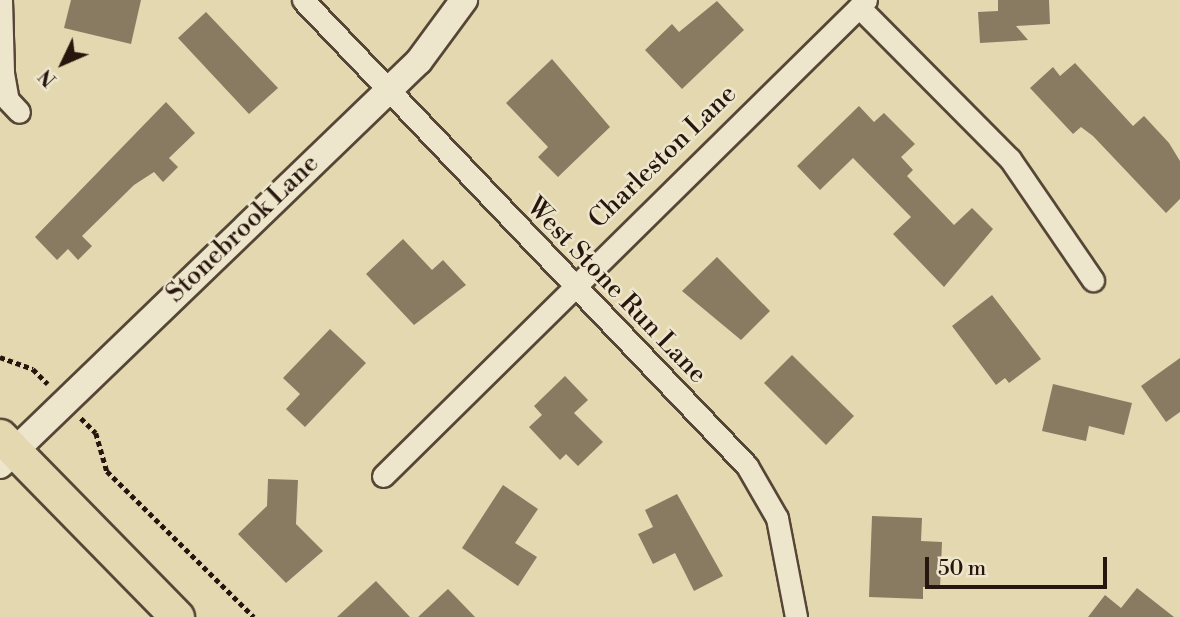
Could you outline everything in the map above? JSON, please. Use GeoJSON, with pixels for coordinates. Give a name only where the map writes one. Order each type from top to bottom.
{"type":"FeatureCollection","features":[{"type":"Feature","properties":{"kind":"main road"},"geometry":{"type":"LineString","coordinates":[[5,451],[177,617]]}},
{"type":"Feature","properties":{"kind":"street"},"geometry":{"type":"LineString","coordinates":[[1,0],[3,73],[8,100],[19,112]]}},
{"type":"Feature","properties":{"kind":"street","name":"West Stone Run Lane"},"geometry":{"type":"LineString","coordinates":[[303,0],[386,93],[572,285],[766,493],[796,617]]}},
{"type":"Feature","properties":{"kind":"street","name":"Stonebrook Lane"},"geometry":{"type":"LineString","coordinates":[[5,451],[419,61],[464,0]]}},
{"type":"Feature","properties":{"kind":"street"},"geometry":{"type":"LineString","coordinates":[[862,4],[1010,159],[1093,280]]}},
{"type":"Feature","properties":{"kind":"street","name":"Charleston Lane"},"geometry":{"type":"LineString","coordinates":[[383,476],[572,285],[862,4]]}},
{"type":"Feature","properties":{"kind":"path"},"geometry":{"type":"LineString","coordinates":[[0,357],[33,369]]}},
{"type":"Feature","properties":{"kind":"path"},"geometry":{"type":"LineString","coordinates":[[96,433],[107,471],[254,617]]}},
{"type":"Feature","properties":{"kind":"building"},"geometry":{"type":"Polygon","coordinates":[[[71,0],[141,0],[131,44],[64,28],[71,0]]]}},
{"type":"Feature","properties":{"kind":"building"},"geometry":{"type":"Polygon","coordinates":[[[998,0],[1049,0],[1050,24],[1016,26],[1028,40],[980,43],[978,12],[998,11],[998,0]]]}},
{"type":"Feature","properties":{"kind":"building"},"geometry":{"type":"Polygon","coordinates":[[[717,1],[744,30],[682,89],[645,50],[672,24],[679,32],[717,1]]]}},
{"type":"Feature","properties":{"kind":"building"},"geometry":{"type":"Polygon","coordinates":[[[206,12],[278,88],[249,114],[178,38],[206,12]]]}},
{"type":"Feature","properties":{"kind":"building"},"geometry":{"type":"Polygon","coordinates":[[[552,59],[610,127],[558,177],[538,157],[548,147],[506,103],[552,59]]]}},
{"type":"Feature","properties":{"kind":"building"},"geometry":{"type":"Polygon","coordinates":[[[1075,63],[1133,126],[1144,116],[1169,143],[1180,161],[1180,199],[1166,213],[1093,136],[1081,127],[1073,134],[1030,88],[1053,67],[1060,76],[1075,63]]]}},
{"type":"Feature","properties":{"kind":"building"},"geometry":{"type":"Polygon","coordinates":[[[166,102],[195,133],[169,158],[178,167],[163,182],[154,172],[134,185],[82,236],[92,246],[78,260],[68,249],[57,260],[35,237],[166,102]]]}},
{"type":"Feature","properties":{"kind":"building"},"geometry":{"type":"Polygon","coordinates":[[[859,106],[874,122],[884,113],[915,144],[901,157],[913,170],[907,176],[954,225],[972,208],[993,229],[944,287],[893,234],[911,217],[853,158],[820,190],[797,166],[859,106]]]}},
{"type":"Feature","properties":{"kind":"building"},"geometry":{"type":"Polygon","coordinates":[[[403,239],[432,270],[443,260],[466,285],[414,325],[366,274],[403,239]]]}},
{"type":"Feature","properties":{"kind":"building"},"geometry":{"type":"Polygon","coordinates":[[[717,257],[770,311],[741,340],[682,291],[717,257]]]}},
{"type":"Feature","properties":{"kind":"building"},"geometry":{"type":"Polygon","coordinates":[[[992,295],[1041,359],[1009,383],[1005,378],[996,385],[952,326],[992,295]]]}},
{"type":"Feature","properties":{"kind":"building"},"geometry":{"type":"Polygon","coordinates":[[[330,329],[366,363],[305,427],[286,409],[300,394],[283,378],[330,329]]]}},
{"type":"Feature","properties":{"kind":"building"},"geometry":{"type":"Polygon","coordinates":[[[792,355],[854,416],[826,445],[764,383],[792,355]]]}},
{"type":"Feature","properties":{"kind":"building"},"geometry":{"type":"Polygon","coordinates":[[[1180,358],[1180,412],[1166,422],[1141,386],[1180,358]]]}},
{"type":"Feature","properties":{"kind":"building"},"geometry":{"type":"Polygon","coordinates":[[[565,376],[588,400],[574,413],[603,442],[578,466],[566,454],[560,460],[529,427],[542,415],[534,406],[565,376]]]}},
{"type":"Feature","properties":{"kind":"building"},"geometry":{"type":"Polygon","coordinates":[[[1053,384],[1132,403],[1124,435],[1089,426],[1086,441],[1042,431],[1053,384]]]}},
{"type":"Feature","properties":{"kind":"building"},"geometry":{"type":"Polygon","coordinates":[[[268,479],[298,480],[296,524],[323,551],[286,583],[238,534],[267,506],[268,479]]]}},
{"type":"Feature","properties":{"kind":"building"},"geometry":{"type":"Polygon","coordinates":[[[503,485],[538,509],[515,543],[537,557],[518,586],[462,548],[503,485]]]}},
{"type":"Feature","properties":{"kind":"building"},"geometry":{"type":"Polygon","coordinates":[[[677,494],[723,576],[694,591],[675,553],[653,564],[638,534],[653,527],[645,510],[677,494]]]}},
{"type":"Feature","properties":{"kind":"building"},"geometry":{"type":"Polygon","coordinates":[[[872,516],[922,518],[921,541],[942,542],[940,588],[923,587],[923,599],[869,597],[872,516]]]}},
{"type":"Feature","properties":{"kind":"building"},"geometry":{"type":"Polygon","coordinates":[[[376,581],[410,617],[337,617],[376,581]]]}},
{"type":"Feature","properties":{"kind":"building"},"geometry":{"type":"Polygon","coordinates":[[[1137,588],[1174,617],[1088,617],[1105,595],[1121,608],[1137,588]]]}},
{"type":"Feature","properties":{"kind":"building"},"geometry":{"type":"Polygon","coordinates":[[[448,589],[475,617],[418,617],[448,589]]]}}]}
